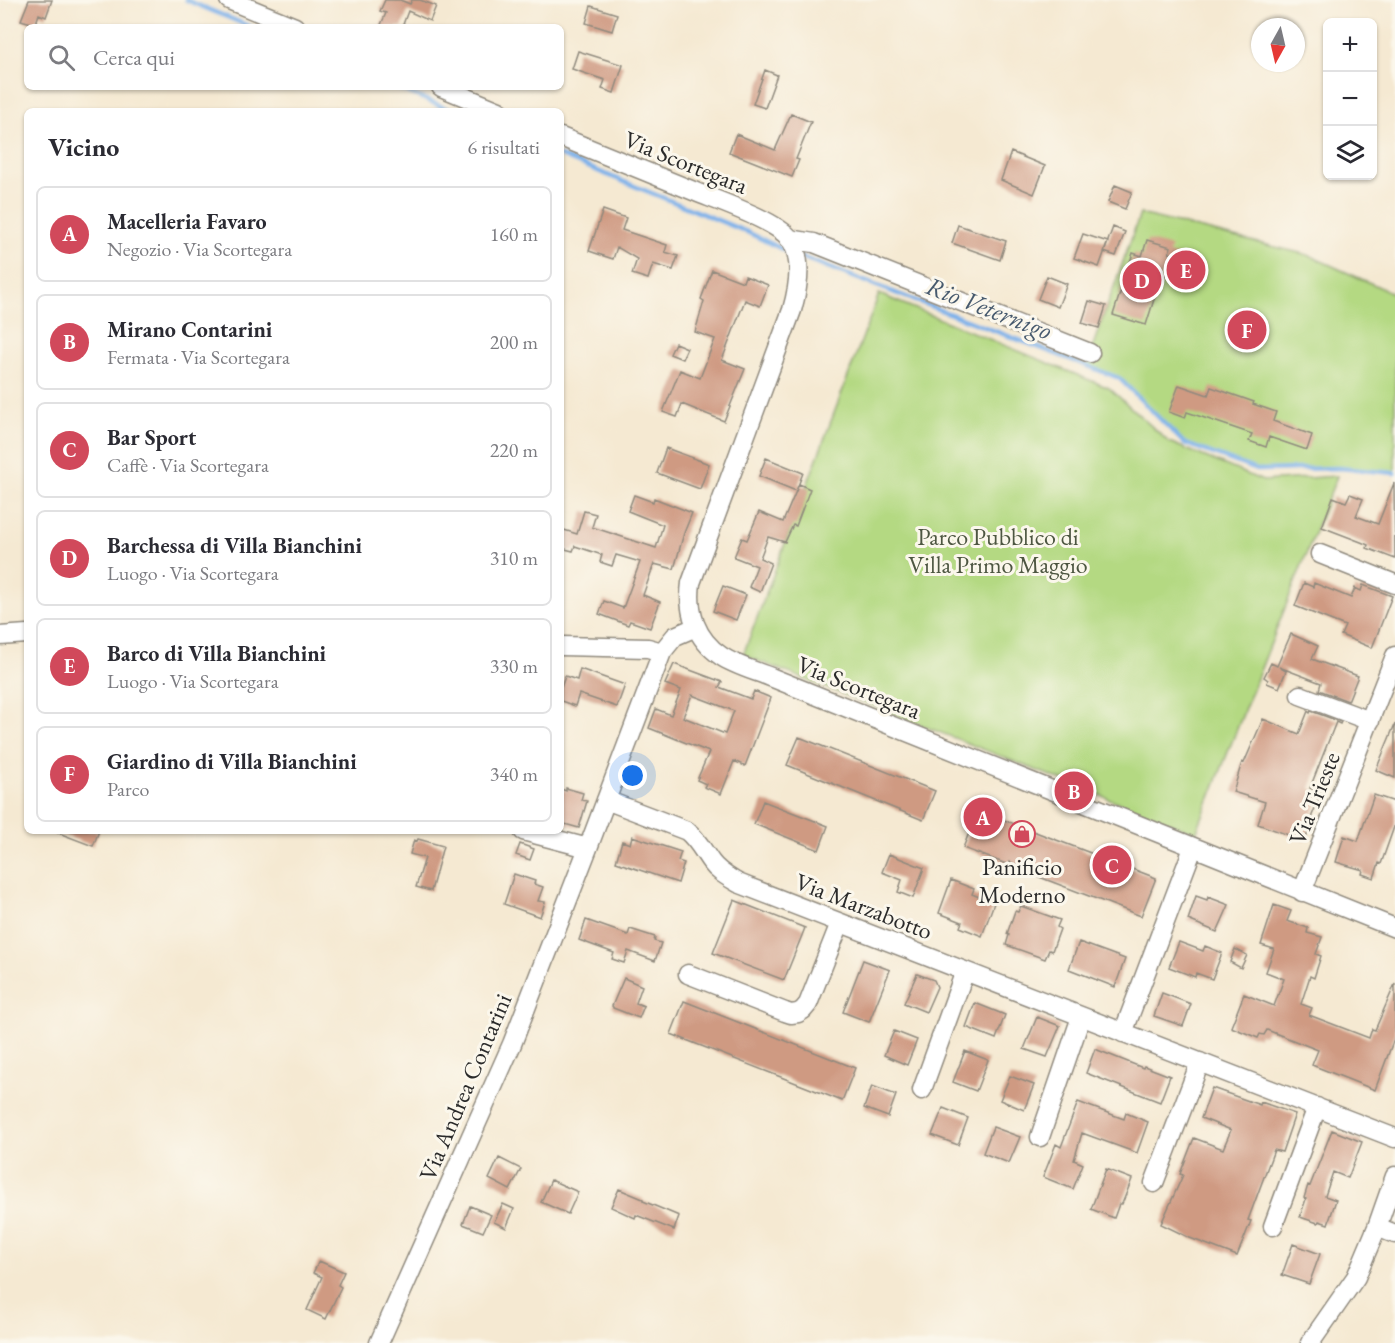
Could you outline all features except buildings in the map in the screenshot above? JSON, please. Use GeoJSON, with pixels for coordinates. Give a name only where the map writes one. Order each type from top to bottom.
{"type":"FeatureCollection","features":[{"type":"Feature","properties":{"kind":"street"},"geometry":{"type":"LineString","coordinates":[[229,0],[288,24]]}},
{"type":"Feature","properties":{"kind":"street"},"geometry":{"type":"LineString","coordinates":[[448,90],[492,108]]}},
{"type":"Feature","properties":{"kind":"street","name":"Via Scortegara"},"geometry":{"type":"LineString","coordinates":[[564,138],[749,214],[782,231],[792,243],[798,268],[796,297],[691,583],[690,605],[696,627],[712,649],[723,657],[772,678],[1395,928]]}},
{"type":"Feature","properties":{"kind":"street","name":"Via Scortegara"},"geometry":{"type":"LineString","coordinates":[[792,243],[814,243],[1090,353]]}},
{"type":"Feature","properties":{"kind":"street"},"geometry":{"type":"LineString","coordinates":[[1320,554],[1395,584]]}},
{"type":"Feature","properties":{"kind":"street","name":"Via Andrea Contarini"},"geometry":{"type":"LineString","coordinates":[[379,1343],[512,1044],[662,652],[675,636],[696,627]]}},
{"type":"Feature","properties":{"kind":"street"},"geometry":{"type":"LineString","coordinates":[[0,636],[24,634]]}},
{"type":"Feature","properties":{"kind":"street"},"geometry":{"type":"LineString","coordinates":[[564,646],[648,648],[662,652]]}},
{"type":"Feature","properties":{"kind":"street","name":"Via Trieste"},"geometry":{"type":"LineString","coordinates":[[1302,892],[1395,656]]}},
{"type":"Feature","properties":{"kind":"street"},"geometry":{"type":"LineString","coordinates":[[1300,695],[1370,721]]}},
{"type":"Feature","properties":{"kind":"street","name":"Via Marzabotto"},"geometry":{"type":"LineString","coordinates":[[606,800],[687,831],[697,840],[713,865],[729,878],[1395,1138]]}},
{"type":"Feature","properties":{"kind":"street"},"geometry":{"type":"LineString","coordinates":[[534,834],[588,848]]}},
{"type":"Feature","properties":{"kind":"street"},"geometry":{"type":"LineString","coordinates":[[1123,1033],[1194,848]]}},
{"type":"Feature","properties":{"kind":"street"},"geometry":{"type":"LineString","coordinates":[[688,974],[785,1012],[798,1013],[803,1010],[811,998],[840,923]]}},
{"type":"Feature","properties":{"kind":"street"},"geometry":{"type":"LineString","coordinates":[[922,1090],[965,971]]}},
{"type":"Feature","properties":{"kind":"street"},"geometry":{"type":"LineString","coordinates":[[1040,1137],[1081,1017]]}},
{"type":"Feature","properties":{"kind":"street"},"geometry":{"type":"LineString","coordinates":[[1154,1184],[1200,1062]]}},
{"type":"Feature","properties":{"kind":"street"},"geometry":{"type":"LineString","coordinates":[[1273,1226],[1317,1107]]}},
{"type":"Feature","properties":{"kind":"street"},"geometry":{"type":"LineString","coordinates":[[1310,1343],[1356,1277],[1395,1176]]}},
{"type":"Feature","properties":{"kind":"street"},"geometry":{"type":"LineString","coordinates":[[1377,1227],[1395,1234]]}},
{"type":"Feature","properties":{"kind":"green space"},"geometry":{"type":"Polygon","coordinates":[[[1140,214],[1308,255],[1395,294],[1395,473],[1339,468],[1257,470],[1184,443],[1119,379],[1086,365],[1140,214]]]}},
{"type":"Feature","properties":{"kind":"green space","name":"Parco Pubblico di Villa Primo Maggio"},"geometry":{"type":"Polygon","coordinates":[[[879,294],[1109,388],[1169,442],[1263,481],[1337,476],[1196,833],[743,655],[879,294]]]}},
{"type":"Feature","properties":{"kind":"waterway","name":"Rio Veternigo"},"geometry":{"type":"LineString","coordinates":[[186,0],[244,24]]}},
{"type":"Feature","properties":{"kind":"waterway","name":"Rio Veternigo"},"geometry":{"type":"LineString","coordinates":[[402,90],[446,108]]}},
{"type":"Feature","properties":{"kind":"waterway","name":"Rio Veternigo"},"geometry":{"type":"LineString","coordinates":[[564,157],[747,232],[790,253]]}},
{"type":"Feature","properties":{"kind":"waterway","name":"Rio Veternigo"},"geometry":{"type":"LineString","coordinates":[[801,257],[1119,378],[1184,443],[1257,470],[1339,468],[1395,473]]}},
{"type":"Feature","properties":{"kind":"place","name":"Barco di Villa Bianchini"},"geometry":{"type":"Point","coordinates":[1186,270]}},
{"type":"Feature","properties":{"kind":"place","name":"Barchessa di Villa Bianchini"},"geometry":{"type":"Point","coordinates":[1142,280]}},
{"type":"Feature","properties":{"kind":"place","name":"Giardino di Villa Bianchini"},"geometry":{"type":"Point","coordinates":[1247,330]}},
{"type":"Feature","properties":{"kind":"place","name":"Mirano Contarini"},"geometry":{"type":"Point","coordinates":[1074,791]}},
{"type":"Feature","properties":{"kind":"place","name":"Macelleria Favaro"},"geometry":{"type":"Point","coordinates":[983,817]}},
{"type":"Feature","properties":{"kind":"place","name":"Panificio Moderno"},"geometry":{"type":"Point","coordinates":[1022,834]}},
{"type":"Feature","properties":{"kind":"place","name":"Bar Sport"},"geometry":{"type":"Point","coordinates":[1112,865]}}]}
